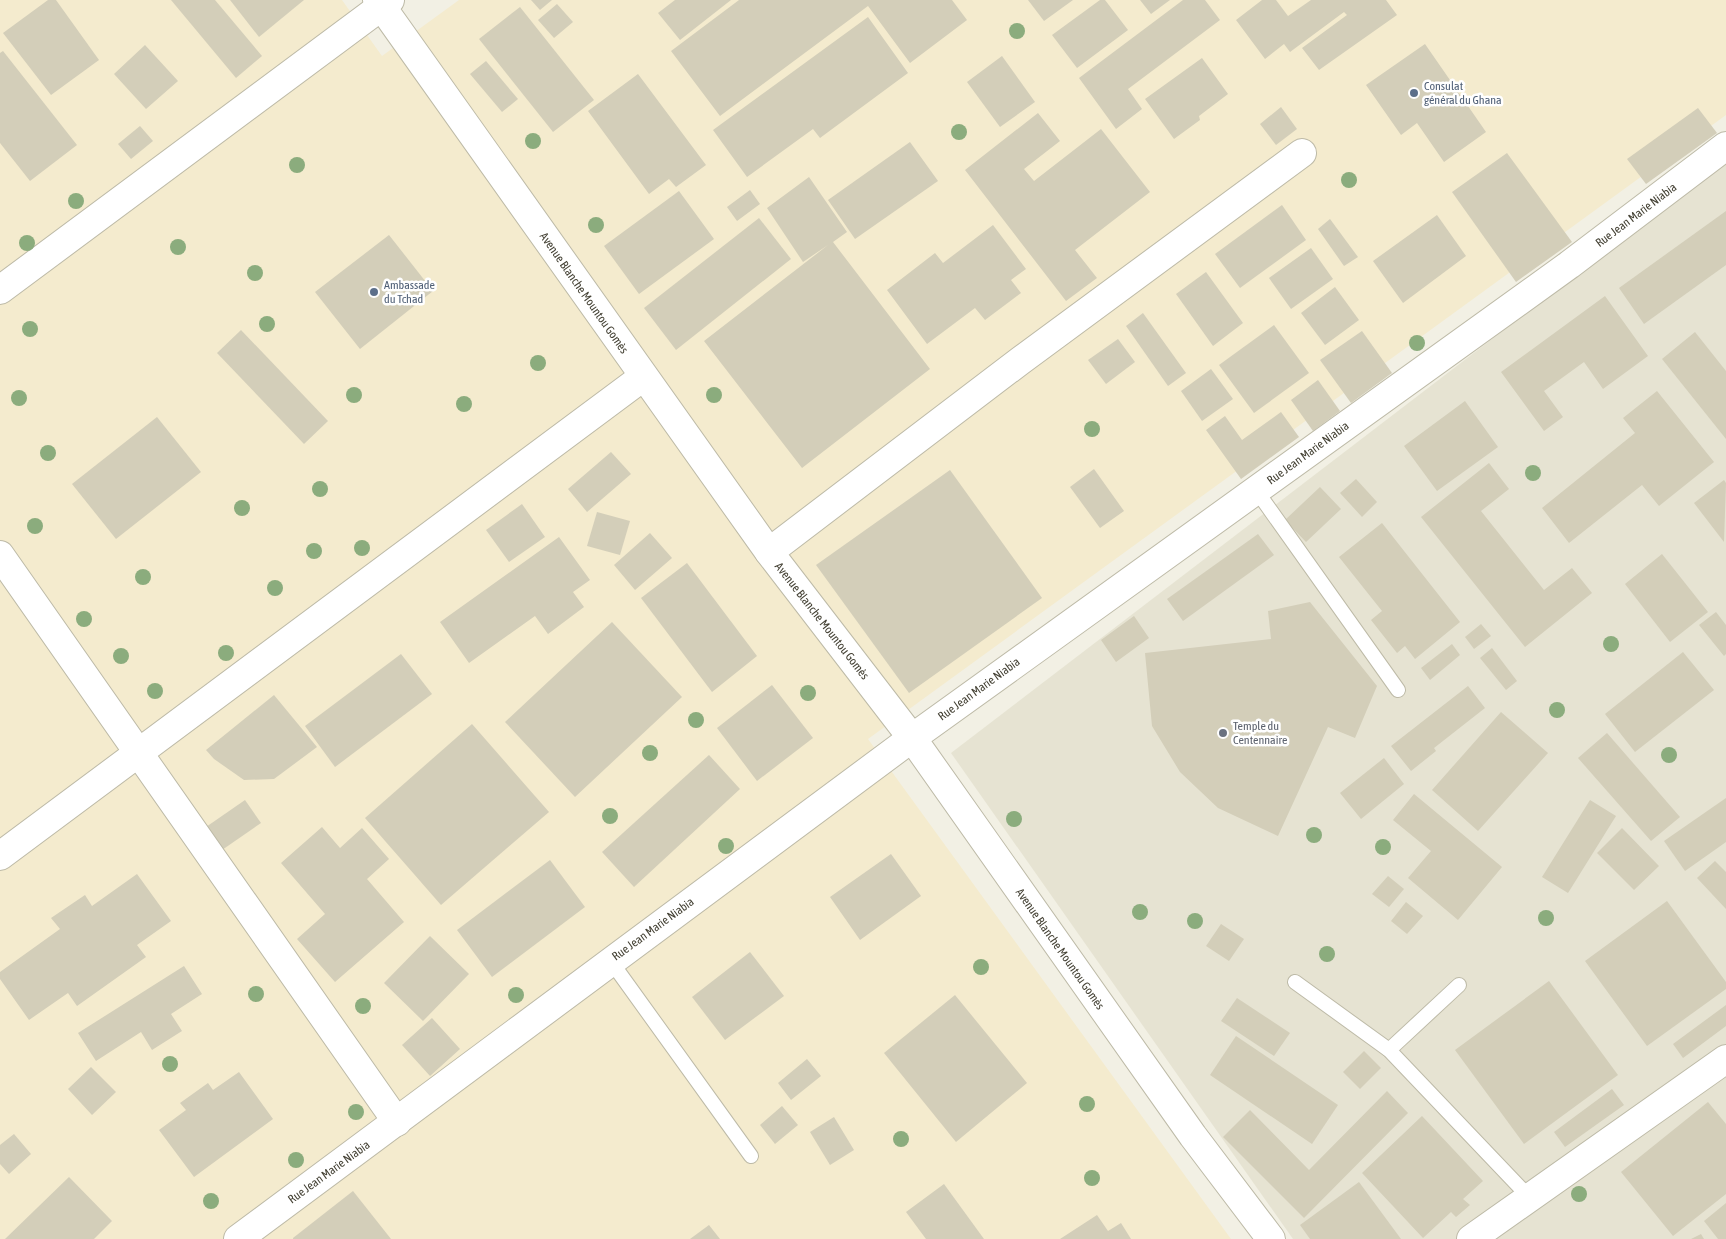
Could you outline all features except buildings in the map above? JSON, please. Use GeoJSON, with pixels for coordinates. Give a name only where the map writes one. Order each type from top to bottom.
{"type":"FeatureCollection","features":[{"type":"Feature","properties":{"kind":"street"},"geometry":{"type":"LineString","coordinates":[[0,290],[383,2]]}},
{"type":"Feature","properties":{"kind":"street","name":"Avenue Blanche Mountou Gomès"},"geometry":{"type":"LineString","coordinates":[[383,2],[643,377],[769,552],[912,738],[1170,1103],[1271,1239]]}},
{"type":"Feature","properties":{"kind":"street","name":"Rue Jean Marie Niabia"},"geometry":{"type":"LineString","coordinates":[[238,1239],[398,1122],[610,960],[912,738],[1569,265],[1726,146]]}},
{"type":"Feature","properties":{"kind":"street"},"geometry":{"type":"LineString","coordinates":[[769,552],[1020,361],[1302,153]]}},
{"type":"Feature","properties":{"kind":"street"},"geometry":{"type":"LineString","coordinates":[[0,856],[643,377]]}},
{"type":"Feature","properties":{"kind":"street"},"geometry":{"type":"LineString","coordinates":[[0,555],[398,1122]]}},
{"type":"Feature","properties":{"kind":"street"},"geometry":{"type":"LineString","coordinates":[[1471,1239],[1726,1059]]}},
{"type":"Feature","properties":{"kind":"lane"},"geometry":{"type":"LineString","coordinates":[[1256,490],[1398,690]]}},
{"type":"Feature","properties":{"kind":"lane"},"geometry":{"type":"LineString","coordinates":[[610,960],[751,1156]]}},
{"type":"Feature","properties":{"kind":"lane"},"geometry":{"type":"LineString","coordinates":[[1295,982],[1388,1050],[1530,1198]]}},
{"type":"Feature","properties":{"kind":"lane"},"geometry":{"type":"LineString","coordinates":[[1388,1050],[1458,985]]}},
{"type":"Feature","properties":{"kind":"shaded area"},"geometry":{"type":"Polygon","coordinates":[[[0,0],[342,0],[382,56],[459,0],[1726,0],[1726,115],[868,739],[1231,1239],[0,1239],[0,0]]]}},
{"type":"Feature","properties":{"kind":"shaded area"},"geometry":{"type":"Polygon","coordinates":[[[1726,160],[1726,1239],[1293,1239],[951,753],[1726,160]]]}},
{"type":"Feature","properties":{"kind":"place","name":"Consulat général du Ghana"},"geometry":{"type":"Point","coordinates":[1414,93]}},
{"type":"Feature","properties":{"kind":"place","name":"Ambassade du Tchad"},"geometry":{"type":"Point","coordinates":[374,292]}},
{"type":"Feature","properties":{"kind":"place","name":"Temple du Centennaire"},"geometry":{"type":"Point","coordinates":[1223,733]}}]}
